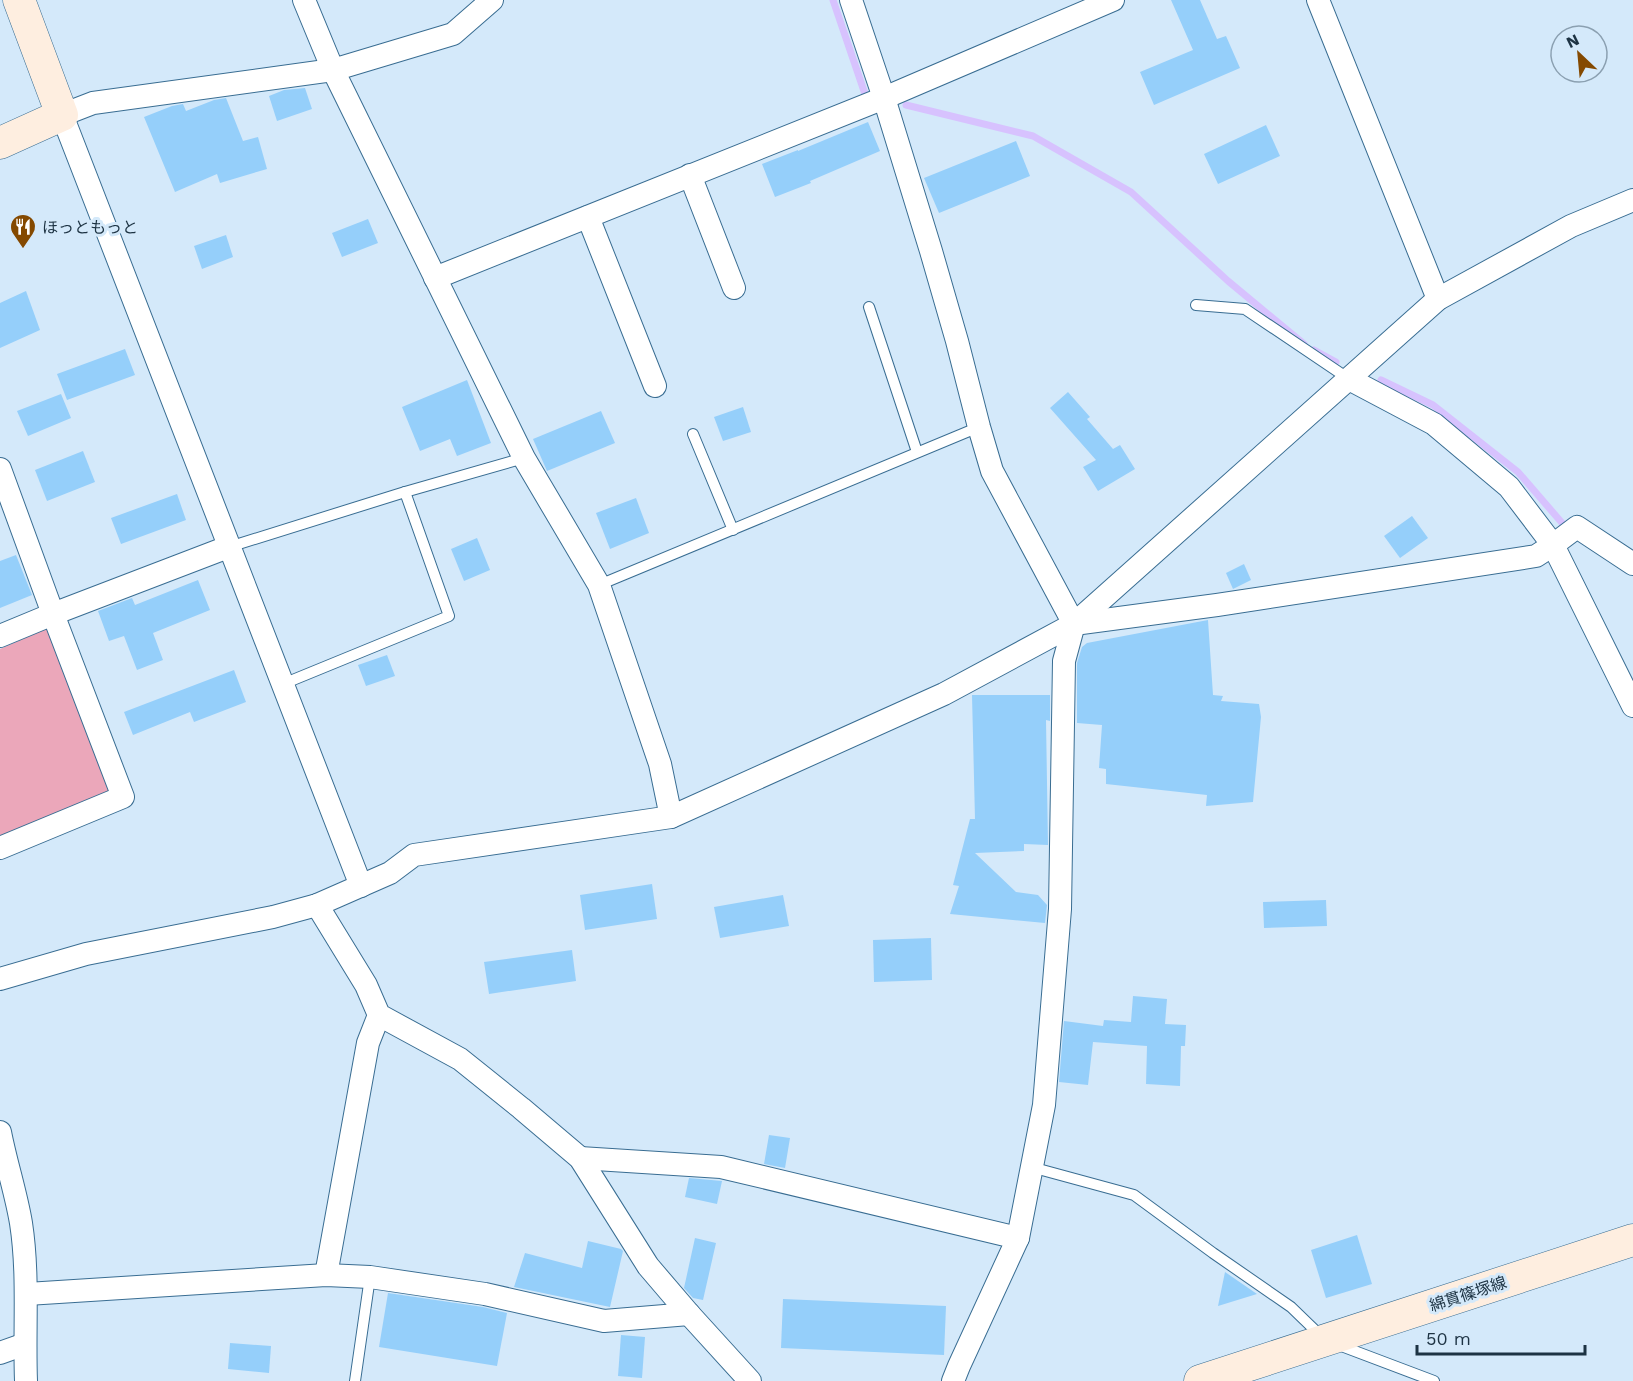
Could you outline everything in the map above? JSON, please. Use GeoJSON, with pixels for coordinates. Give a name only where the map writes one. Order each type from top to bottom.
{"type":"FeatureCollection","features":[{"type":"Feature","properties":{"kind":"main road"},"geometry":{"type":"LineString","coordinates":[[0,143],[62,115],[19,0]]}},
{"type":"Feature","properties":{"kind":"main road","name":"綿貫篠塚線"},"geometry":{"type":"LineString","coordinates":[[1200,1381],[1633,1240]]}},
{"type":"Feature","properties":{"kind":"street"},"geometry":{"type":"LineString","coordinates":[[304,0],[333,70],[524,458],[599,585],[660,764],[671,817]]}},
{"type":"Feature","properties":{"kind":"street"},"geometry":{"type":"LineString","coordinates":[[361,886],[62,115],[93,103],[333,70],[453,34],[492,0]]}},
{"type":"Feature","properties":{"kind":"street"},"geometry":{"type":"LineString","coordinates":[[851,0],[884,98],[957,341],[978,427],[992,471],[1074,624],[1064,661],[1060,909],[1044,1105],[1018,1238],[953,1381]]}},
{"type":"Feature","properties":{"kind":"street"},"geometry":{"type":"LineString","coordinates":[[1318,0],[1438,299]]}},
{"type":"Feature","properties":{"kind":"street"},"geometry":{"type":"LineString","coordinates":[[435,278],[884,98],[1101,2]]}},
{"type":"Feature","properties":{"kind":"street"},"geometry":{"type":"LineString","coordinates":[[690,175],[734,288]]}},
{"type":"Feature","properties":{"kind":"street"},"geometry":{"type":"LineString","coordinates":[[0,979],[86,954],[273,917],[317,905],[390,873],[414,855],[671,817],[944,694],[1074,624],[1438,299],[1571,226],[1633,200]]}},
{"type":"Feature","properties":{"kind":"street"},"geometry":{"type":"LineString","coordinates":[[588,216],[655,386]]}},
{"type":"Feature","properties":{"kind":"street"},"geometry":{"type":"LineString","coordinates":[[1349,379],[1434,424],[1509,487],[1553,545],[1633,705]]}},
{"type":"Feature","properties":{"kind":"street"},"geometry":{"type":"LineString","coordinates":[[0,469],[123,797],[0,848]]}},
{"type":"Feature","properties":{"kind":"street"},"geometry":{"type":"LineString","coordinates":[[1074,624],[1536,556],[1577,527],[1633,564]]}},
{"type":"Feature","properties":{"kind":"street"},"geometry":{"type":"LineString","coordinates":[[0,636],[228,547]]}},
{"type":"Feature","properties":{"kind":"street"},"geometry":{"type":"LineString","coordinates":[[317,905],[366,985],[379,1015],[460,1059],[580,1158],[648,1266],[750,1381]]}},
{"type":"Feature","properties":{"kind":"street"},"geometry":{"type":"LineString","coordinates":[[326,1275],[369,1043],[379,1015]]}},
{"type":"Feature","properties":{"kind":"street"},"geometry":{"type":"LineString","coordinates":[[0,1134],[21,1223],[27,1294],[26,1381]]}},
{"type":"Feature","properties":{"kind":"street"},"geometry":{"type":"LineString","coordinates":[[580,1158],[721,1167],[1018,1238]]}},
{"type":"Feature","properties":{"kind":"street"},"geometry":{"type":"LineString","coordinates":[[27,1294],[326,1275],[370,1276],[485,1294],[604,1321],[689,1314]]}},
{"type":"Feature","properties":{"kind":"street"},"geometry":{"type":"LineString","coordinates":[[0,1353],[25,1344]]}},
{"type":"Feature","properties":{"kind":"lane"},"geometry":{"type":"LineString","coordinates":[[1196,305],[1245,309],[1349,379]]}},
{"type":"Feature","properties":{"kind":"lane"},"geometry":{"type":"LineString","coordinates":[[868,307],[918,452]]}},
{"type":"Feature","properties":{"kind":"lane"},"geometry":{"type":"LineString","coordinates":[[599,585],[978,427]]}},
{"type":"Feature","properties":{"kind":"lane"},"geometry":{"type":"LineString","coordinates":[[693,434],[733,530]]}},
{"type":"Feature","properties":{"kind":"lane"},"geometry":{"type":"LineString","coordinates":[[228,547],[524,458]]}},
{"type":"Feature","properties":{"kind":"lane"},"geometry":{"type":"LineString","coordinates":[[283,684],[449,616],[405,492]]}},
{"type":"Feature","properties":{"kind":"lane"},"geometry":{"type":"LineString","coordinates":[[1031,1167],[1134,1195],[1291,1307],[1325,1340],[1434,1381]]}},
{"type":"Feature","properties":{"kind":"lane"},"geometry":{"type":"LineString","coordinates":[[356,1381],[370,1276]]}},
{"type":"Feature","properties":{"kind":"shaded area"},"geometry":{"type":"Polygon","coordinates":[[[50,627],[111,798],[0,841],[0,649],[50,627]]]}},
{"type":"Feature","properties":{"kind":"building"},"geometry":{"type":"Polygon","coordinates":[[[1171,0],[1200,0],[1217,39],[1226,36],[1240,68],[1154,105],[1140,72],[1193,50],[1171,0]]]}},
{"type":"Feature","properties":{"kind":"building"},"geometry":{"type":"Polygon","coordinates":[[[305,88],[312,109],[277,121],[269,96],[284,90],[305,88]]]}},
{"type":"Feature","properties":{"kind":"building"},"geometry":{"type":"Polygon","coordinates":[[[226,98],[243,141],[258,137],[267,169],[220,183],[217,174],[175,192],[144,117],[172,106],[183,104],[186,111],[214,100],[226,98]]]}},
{"type":"Feature","properties":{"kind":"building"},"geometry":{"type":"Polygon","coordinates":[[[868,122],[880,151],[775,197],[762,164],[868,122]]]}},
{"type":"Feature","properties":{"kind":"building"},"geometry":{"type":"Polygon","coordinates":[[[1266,125],[1280,156],[1218,184],[1204,154],[1266,125]]]}},
{"type":"Feature","properties":{"kind":"building"},"geometry":{"type":"Polygon","coordinates":[[[1016,141],[1030,176],[939,213],[924,178],[1016,141]]]}},
{"type":"Feature","properties":{"kind":"building"},"geometry":{"type":"Polygon","coordinates":[[[368,219],[378,243],[342,257],[332,233],[368,219]]]}},
{"type":"Feature","properties":{"kind":"building"},"geometry":{"type":"Polygon","coordinates":[[[226,235],[233,257],[202,269],[194,246],[226,235]]]}},
{"type":"Feature","properties":{"kind":"building"},"geometry":{"type":"Polygon","coordinates":[[[26,291],[40,330],[0,348],[0,303],[26,291]]]}},
{"type":"Feature","properties":{"kind":"building"},"geometry":{"type":"Polygon","coordinates":[[[125,349],[135,375],[67,400],[57,374],[125,349]]]}},
{"type":"Feature","properties":{"kind":"building"},"geometry":{"type":"Polygon","coordinates":[[[467,380],[491,443],[457,456],[450,439],[420,451],[402,407],[467,380]]]}},
{"type":"Feature","properties":{"kind":"building"},"geometry":{"type":"Polygon","coordinates":[[[1068,392],[1090,417],[1087,419],[1113,449],[1120,445],[1135,469],[1098,491],[1083,467],[1096,460],[1050,408],[1068,392]]]}},
{"type":"Feature","properties":{"kind":"building"},"geometry":{"type":"Polygon","coordinates":[[[61,394],[71,418],[28,436],[17,411],[61,394]]]}},
{"type":"Feature","properties":{"kind":"building"},"geometry":{"type":"Polygon","coordinates":[[[743,407],[751,432],[723,441],[714,417],[743,407]]]}},
{"type":"Feature","properties":{"kind":"building"},"geometry":{"type":"Polygon","coordinates":[[[601,411],[615,443],[547,471],[533,439],[601,411]]]}},
{"type":"Feature","properties":{"kind":"building"},"geometry":{"type":"Polygon","coordinates":[[[83,451],[95,482],[47,501],[35,470],[83,451]]]}},
{"type":"Feature","properties":{"kind":"building"},"geometry":{"type":"Polygon","coordinates":[[[177,494],[186,520],[121,544],[111,518],[177,494]]]}},
{"type":"Feature","properties":{"kind":"building"},"geometry":{"type":"Polygon","coordinates":[[[636,498],[649,533],[610,549],[596,513],[636,498]]]}},
{"type":"Feature","properties":{"kind":"building"},"geometry":{"type":"Polygon","coordinates":[[[1412,516],[1428,538],[1400,558],[1384,536],[1412,516]]]}},
{"type":"Feature","properties":{"kind":"building"},"geometry":{"type":"Polygon","coordinates":[[[477,538],[490,570],[464,581],[451,549],[477,538]]]}},
{"type":"Feature","properties":{"kind":"building"},"geometry":{"type":"Polygon","coordinates":[[[16,555],[32,595],[0,608],[0,561],[16,555]]]}},
{"type":"Feature","properties":{"kind":"building"},"geometry":{"type":"Polygon","coordinates":[[[1244,564],[1251,580],[1233,589],[1226,573],[1244,564]]]}},
{"type":"Feature","properties":{"kind":"building"},"geometry":{"type":"Polygon","coordinates":[[[198,580],[210,610],[153,633],[163,660],[137,670],[124,636],[109,641],[98,611],[132,598],[135,605],[198,580]]]}},
{"type":"Feature","properties":{"kind":"building"},"geometry":{"type":"Polygon","coordinates":[[[1208,620],[1213,695],[1223,696],[1221,701],[1259,704],[1261,717],[1253,802],[1206,806],[1207,795],[1106,784],[1106,769],[1099,768],[1102,725],[1077,723],[1077,663],[1082,647],[1087,643],[1208,620]]]}},
{"type":"Feature","properties":{"kind":"building"},"geometry":{"type":"Polygon","coordinates":[[[387,655],[395,676],[366,686],[358,665],[387,655]]]}},
{"type":"Feature","properties":{"kind":"building"},"geometry":{"type":"Polygon","coordinates":[[[234,670],[246,702],[194,722],[190,712],[133,735],[124,712],[234,670]]]}},
{"type":"Feature","properties":{"kind":"building"},"geometry":{"type":"Polygon","coordinates":[[[972,695],[1050,695],[1050,721],[1046,720],[1048,845],[1024,844],[1024,851],[975,853],[1016,892],[1038,895],[1047,905],[1045,923],[950,914],[959,886],[953,885],[970,819],[975,819],[972,695]]]}},
{"type":"Feature","properties":{"kind":"building"},"geometry":{"type":"Polygon","coordinates":[[[652,884],[657,919],[585,930],[580,895],[652,884]]]}},
{"type":"Feature","properties":{"kind":"building"},"geometry":{"type":"Polygon","coordinates":[[[783,895],[789,926],[720,938],[714,907],[783,895]]]}},
{"type":"Feature","properties":{"kind":"building"},"geometry":{"type":"Polygon","coordinates":[[[1326,900],[1327,926],[1264,928],[1263,902],[1326,900]]]}},
{"type":"Feature","properties":{"kind":"building"},"geometry":{"type":"Polygon","coordinates":[[[931,938],[932,980],[874,982],[873,940],[931,938]]]}},
{"type":"Feature","properties":{"kind":"building"},"geometry":{"type":"Polygon","coordinates":[[[572,950],[576,981],[489,994],[484,962],[572,950]]]}},
{"type":"Feature","properties":{"kind":"building"},"geometry":{"type":"Polygon","coordinates":[[[1133,996],[1167,999],[1165,1024],[1186,1025],[1185,1046],[1181,1046],[1180,1086],[1146,1084],[1147,1046],[1093,1042],[1088,1085],[1059,1082],[1064,1021],[1103,1026],[1104,1020],[1131,1022],[1133,996]]]}},
{"type":"Feature","properties":{"kind":"building"},"geometry":{"type":"Polygon","coordinates":[[[769,1135],[790,1138],[785,1168],[764,1164],[769,1135]]]}},
{"type":"Feature","properties":{"kind":"building"},"geometry":{"type":"Polygon","coordinates":[[[689,1178],[722,1181],[717,1204],[685,1197],[689,1178]]]}},
{"type":"Feature","properties":{"kind":"building"},"geometry":{"type":"Polygon","coordinates":[[[1357,1235],[1372,1284],[1326,1298],[1311,1250],[1357,1235]]]}},
{"type":"Feature","properties":{"kind":"building"},"geometry":{"type":"Polygon","coordinates":[[[695,1238],[716,1243],[703,1300],[693,1298],[684,1288],[695,1238]]]}},
{"type":"Feature","properties":{"kind":"building"},"geometry":{"type":"Polygon","coordinates":[[[588,1241],[623,1251],[610,1307],[514,1287],[525,1253],[582,1268],[588,1241]]]}},
{"type":"Feature","properties":{"kind":"building"},"geometry":{"type":"Polygon","coordinates":[[[1225,1272],[1257,1294],[1218,1306],[1225,1272]]]}},
{"type":"Feature","properties":{"kind":"building"},"geometry":{"type":"Polygon","coordinates":[[[388,1293],[483,1307],[507,1313],[497,1366],[379,1347],[388,1293]]]}},
{"type":"Feature","properties":{"kind":"building"},"geometry":{"type":"Polygon","coordinates":[[[783,1299],[946,1306],[944,1355],[781,1348],[783,1299]]]}},
{"type":"Feature","properties":{"kind":"building"},"geometry":{"type":"Polygon","coordinates":[[[621,1335],[645,1337],[642,1378],[618,1376],[621,1335]]]}},
{"type":"Feature","properties":{"kind":"building"},"geometry":{"type":"Polygon","coordinates":[[[230,1343],[271,1346],[269,1373],[228,1369],[230,1343]]]}},
{"type":"Feature","properties":{"kind":"waterway"},"geometry":{"type":"LineString","coordinates":[[833,0],[866,97]]}},
{"type":"Feature","properties":{"kind":"waterway"},"geometry":{"type":"LineString","coordinates":[[906,105],[1033,136],[1131,192],[1228,281],[1304,344]]}},
{"type":"Feature","properties":{"kind":"waterway"},"geometry":{"type":"LineString","coordinates":[[1314,350],[1336,362]]}},
{"type":"Feature","properties":{"kind":"waterway"},"geometry":{"type":"LineString","coordinates":[[1381,380],[1433,405],[1518,472],[1569,531]]}},
{"type":"Feature","properties":{"kind":"place","name":"ほっともっと"},"geometry":{"type":"Point","coordinates":[23,250]}}]}
